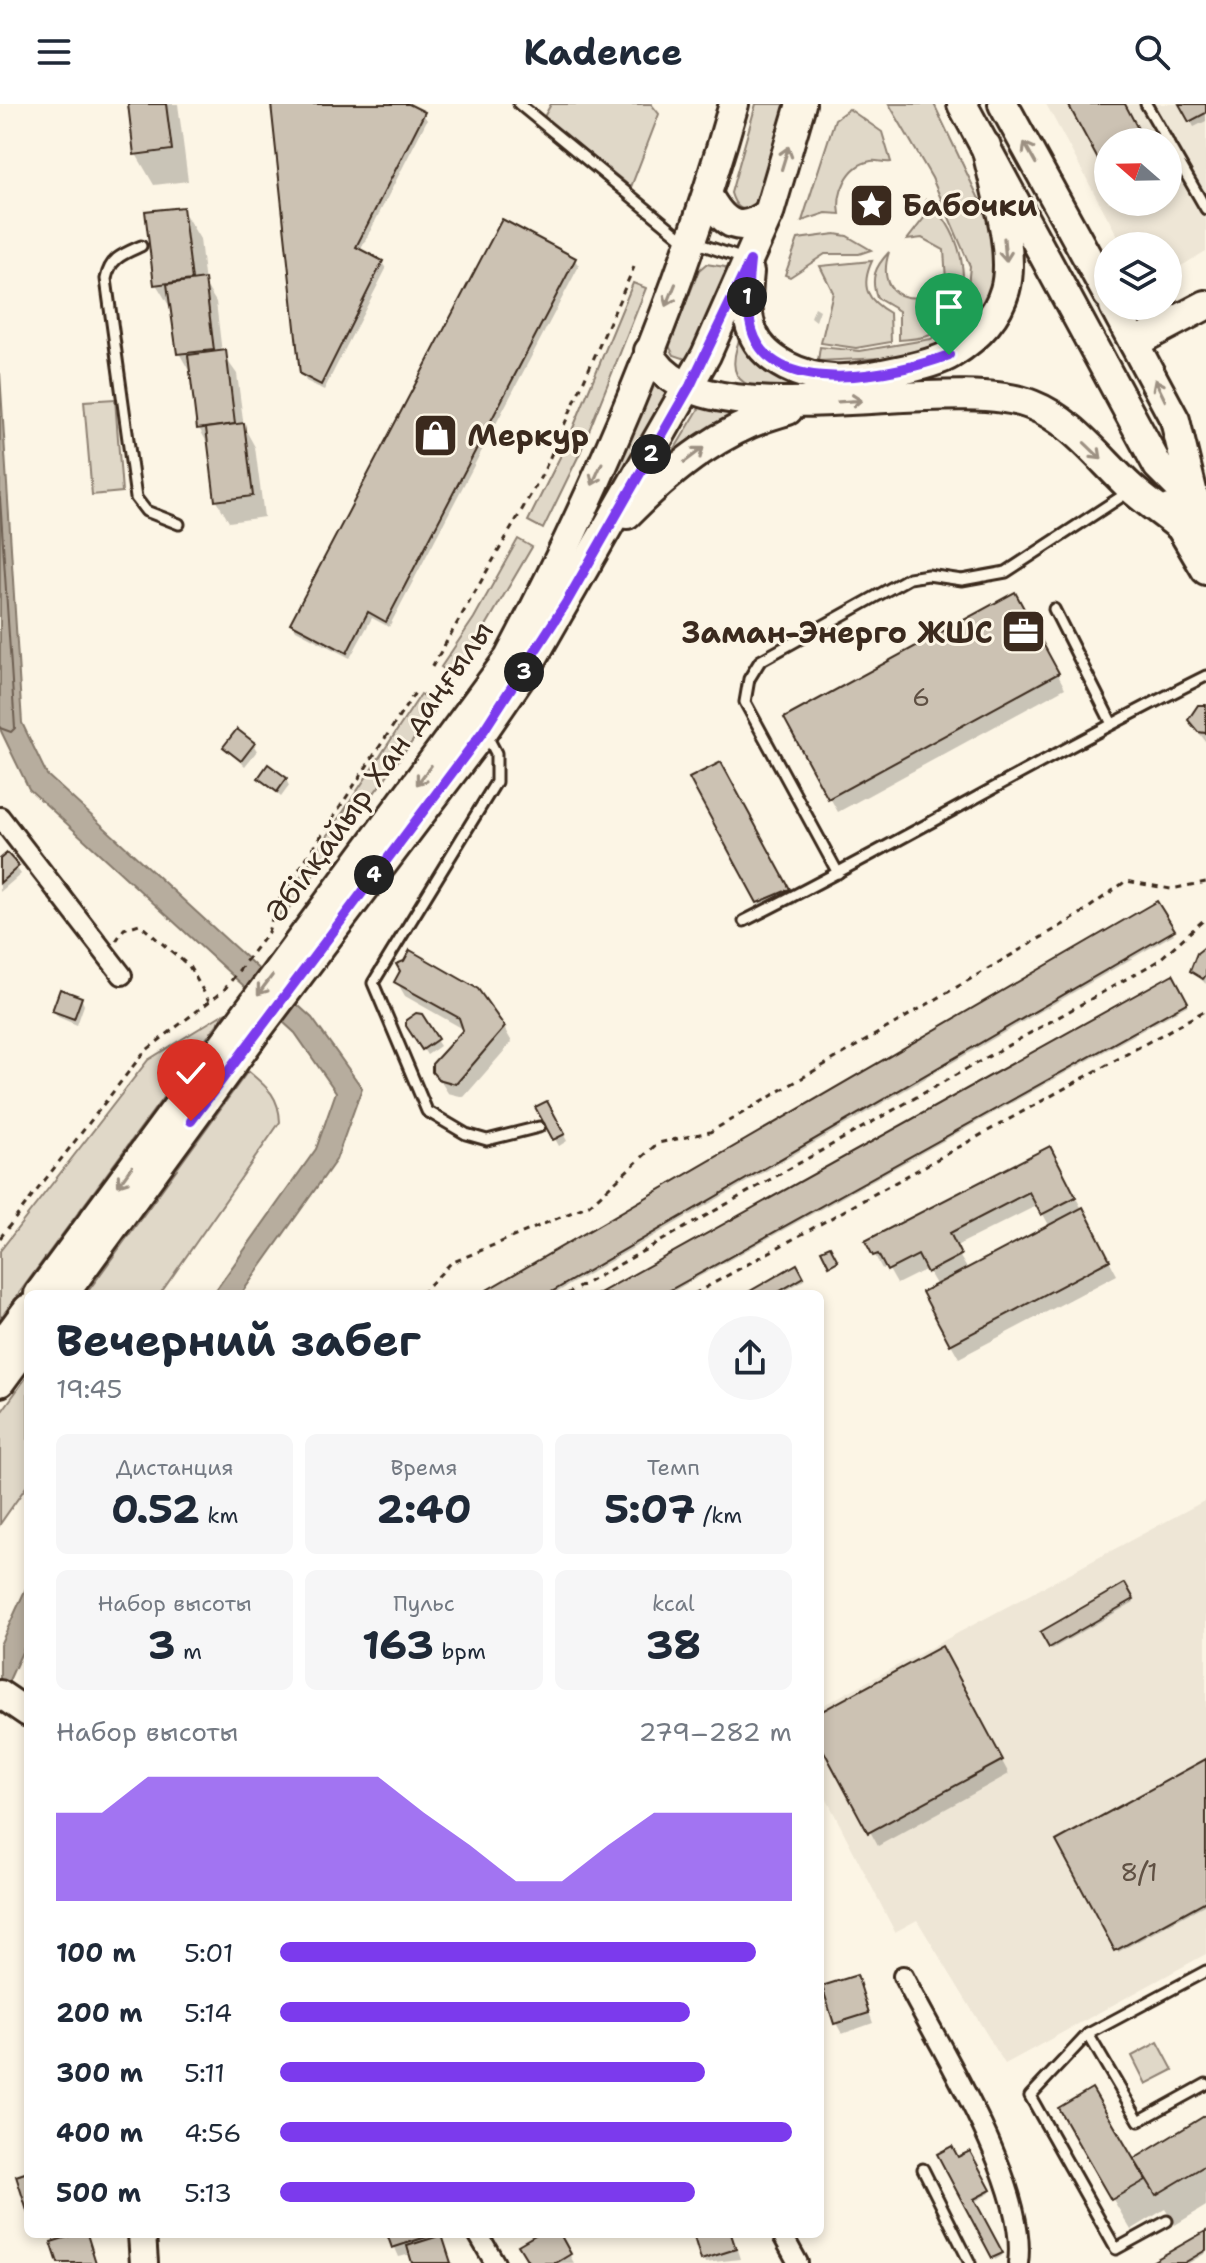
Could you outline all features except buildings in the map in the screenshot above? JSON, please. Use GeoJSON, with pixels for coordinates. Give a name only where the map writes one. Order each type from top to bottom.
{"type":"FeatureCollection","features":[{"type":"Feature","properties":{"kind":"main road","name":"Әбілқайыр Хан даңғылы"},"geometry":{"type":"LineString","coordinates":[[42,1290],[302,952],[509,658],[545,589],[649,351],[708,196],[734,104]]}},
{"type":"Feature","properties":{"kind":"main road","name":"Әбілқайыр Хан даңғылы"},"geometry":{"type":"LineString","coordinates":[[302,952],[484,730],[536,654],[690,386],[750,261],[769,213],[801,104]]}},
{"type":"Feature","properties":{"kind":"main road"},"geometry":{"type":"LineString","coordinates":[[962,104],[1158,466],[1163,495],[1194,525]]}},
{"type":"Feature","properties":{"kind":"main road"},"geometry":{"type":"LineString","coordinates":[[1003,104],[1094,270]]}},
{"type":"Feature","properties":{"kind":"main road"},"geometry":{"type":"LineString","coordinates":[[750,261],[746,295],[753,332],[768,355],[789,368],[834,379],[920,366],[949,355],[989,323],[1005,289],[1007,251],[986,146]]}},
{"type":"Feature","properties":{"kind":"main road"},"geometry":{"type":"LineString","coordinates":[[708,196],[718,213],[738,225],[754,225],[769,213]]}},
{"type":"Feature","properties":{"kind":"main road"},"geometry":{"type":"LineString","coordinates":[[1134,343],[1206,305]]}},
{"type":"Feature","properties":{"kind":"main road"},"geometry":{"type":"LineString","coordinates":[[1122,320],[1175,420],[1194,525],[1206,570]]}},
{"type":"Feature","properties":{"kind":"main road"},"geometry":{"type":"LineString","coordinates":[[649,351],[656,367],[690,386],[720,396],[810,404],[964,392],[1001,396],[1034,405],[1055,418],[1133,489],[1194,525]]}},
{"type":"Feature","properties":{"kind":"main road"},"geometry":{"type":"LineString","coordinates":[[596,546],[655,486],[700,449],[757,418],[810,404]]}},
{"type":"Feature","properties":{"kind":"main road","name":"Әбілқайыр Хан даңғылы"},"geometry":{"type":"LineString","coordinates":[[67,1290],[245,1028]]}},
{"type":"Feature","properties":{"kind":"main road"},"geometry":{"type":"LineString","coordinates":[[0,1347],[24,1314]]}},
{"type":"Feature","properties":{"kind":"main road"},"geometry":{"type":"LineString","coordinates":[[0,1382],[24,1349]]}},
{"type":"Feature","properties":{"kind":"street"},"geometry":{"type":"LineString","coordinates":[[0,817],[122,975]]}},
{"type":"Feature","properties":{"kind":"street"},"geometry":{"type":"LineString","coordinates":[[0,1694],[24,1710]]}},
{"type":"Feature","properties":{"kind":"street"},"geometry":{"type":"LineString","coordinates":[[903,1976],[981,2126],[1010,2196],[1020,2235],[1018,2263]]}},
{"type":"Feature","properties":{"kind":"street"},"geometry":{"type":"LineString","coordinates":[[143,2238],[144,2263]]}},
{"type":"Feature","properties":{"kind":"street"},"geometry":{"type":"LineString","coordinates":[[480,2238],[495,2263]]}},
{"type":"Feature","properties":{"kind":"street"},"geometry":{"type":"LineString","coordinates":[[784,2238],[798,2263]]}},
{"type":"Feature","properties":{"kind":"lane"},"geometry":{"type":"LineString","coordinates":[[519,104],[691,242],[750,261]]}},
{"type":"Feature","properties":{"kind":"lane"},"geometry":{"type":"LineString","coordinates":[[1146,104],[1160,128]]}},
{"type":"Feature","properties":{"kind":"lane"},"geometry":{"type":"LineString","coordinates":[[1182,167],[1206,209]]}},
{"type":"Feature","properties":{"kind":"lane"},"geometry":{"type":"LineString","coordinates":[[141,246],[117,256],[108,266],[106,279],[136,498],[146,511],[179,524]]}},
{"type":"Feature","properties":{"kind":"lane"},"geometry":{"type":"LineString","coordinates":[[838,873],[745,702],[749,679],[760,661],[909,578],[928,575],[962,580],[1006,572],[1133,489]]}},
{"type":"Feature","properties":{"kind":"lane"},"geometry":{"type":"LineString","coordinates":[[1054,609],[1111,722]]}},
{"type":"Feature","properties":{"kind":"lane"},"geometry":{"type":"LineString","coordinates":[[744,921],[838,873],[1111,722],[1206,676]]}},
{"type":"Feature","properties":{"kind":"lane"},"geometry":{"type":"LineString","coordinates":[[484,730],[496,753],[496,782],[373,983],[427,1111],[466,1134],[487,1140],[539,1127]]}},
{"type":"Feature","properties":{"kind":"lane"},"geometry":{"type":"LineString","coordinates":[[1167,2221],[1116,2249],[1030,2096],[1088,2034],[1206,1971]]}},
{"type":"Feature","properties":{"kind":"lane"},"geometry":{"type":"LineString","coordinates":[[1088,2034],[1139,2121],[1206,2084]]}},
{"type":"Feature","properties":{"kind":"lane"},"geometry":{"type":"LineString","coordinates":[[923,2169],[970,2263]]}},
{"type":"Feature","properties":{"kind":"path"},"geometry":{"type":"LineString","coordinates":[[432,667],[543,473],[634,267]]}},
{"type":"Feature","properties":{"kind":"path"},"geometry":{"type":"LineString","coordinates":[[0,1238],[144,1052],[224,990],[268,932],[277,903],[416,691]]}},
{"type":"Feature","properties":{"kind":"path"},"geometry":{"type":"LineString","coordinates":[[425,1290],[451,1263],[589,1205],[658,1143],[710,1132],[1076,917],[1126,881],[1171,889],[1206,882]]}},
{"type":"Feature","properties":{"kind":"path"},"geometry":{"type":"LineString","coordinates":[[574,1290],[1158,961],[1206,918]]}},
{"type":"Feature","properties":{"kind":"path"},"geometry":{"type":"LineString","coordinates":[[106,954],[124,929],[139,924],[189,966],[209,1001]]}},
{"type":"Feature","properties":{"kind":"path"},"geometry":{"type":"LineString","coordinates":[[701,1290],[1206,1010]]}},
{"type":"Feature","properties":{"kind":"shaded area"},"geometry":{"type":"Polygon","coordinates":[[[551,104],[651,104],[659,114],[631,187],[544,117],[551,104]]]}},
{"type":"Feature","properties":{"kind":"shaded area"},"geometry":{"type":"Polygon","coordinates":[[[756,104],[795,104],[755,212],[739,207],[731,193],[756,104]]]}},
{"type":"Feature","properties":{"kind":"shaded area"},"geometry":{"type":"Polygon","coordinates":[[[889,104],[934,104],[980,201],[996,244],[1001,269],[986,315],[926,356],[818,361],[820,347],[860,351],[931,339],[952,322],[967,297],[970,266],[932,178],[889,104]]]}},
{"type":"Feature","properties":{"kind":"shaded area"},"geometry":{"type":"Polygon","coordinates":[[[1046,104],[1206,104],[1206,251],[1182,266],[1182,232],[1115,232],[1107,216],[1182,216],[1182,128],[1094,128],[1094,193],[1046,104]]]}},
{"type":"Feature","properties":{"kind":"shaded area"},"geometry":{"type":"Polygon","coordinates":[[[849,109],[882,132],[891,162],[871,161],[855,168],[842,189],[840,214],[826,213],[802,221],[835,119],[849,109]]]}},
{"type":"Feature","properties":{"kind":"shaded area"},"geometry":{"type":"Polygon","coordinates":[[[926,200],[940,213],[959,249],[962,288],[957,307],[946,323],[930,335],[899,340],[899,311],[877,298],[874,279],[877,268],[889,252],[887,278],[896,293],[915,297],[940,291],[946,280],[944,250],[922,238],[907,240],[924,218],[926,200]]]}},
{"type":"Feature","properties":{"kind":"shaded area"},"geometry":{"type":"Polygon","coordinates":[[[835,234],[847,236],[871,250],[859,254],[825,254],[790,277],[785,275],[798,239],[835,234]]]}},
{"type":"Feature","properties":{"kind":"shaded area"},"geometry":{"type":"Polygon","coordinates":[[[872,261],[866,285],[871,298],[890,313],[891,342],[856,348],[821,343],[833,292],[820,266],[872,261]]]}},
{"type":"Feature","properties":{"kind":"shaded area"},"geometry":{"type":"Polygon","coordinates":[[[706,264],[725,267],[729,273],[689,360],[674,355],[669,346],[699,270],[706,264]]]}},
{"type":"Feature","properties":{"kind":"shaded area"},"geometry":{"type":"Polygon","coordinates":[[[633,283],[646,288],[580,453],[543,529],[528,521],[566,445],[633,283]]]}},
{"type":"Feature","properties":{"kind":"shaded area"},"geometry":{"type":"Polygon","coordinates":[[[745,325],[808,386],[770,388],[744,382],[737,375],[734,364],[745,325]]]}},
{"type":"Feature","properties":{"kind":"shaded area"},"geometry":{"type":"Polygon","coordinates":[[[649,378],[672,392],[552,585],[649,378]]]}},
{"type":"Feature","properties":{"kind":"shaded area"},"geometry":{"type":"Polygon","coordinates":[[[115,399],[122,492],[92,495],[84,401],[115,399]]]}},
{"type":"Feature","properties":{"kind":"shaded area"},"geometry":{"type":"Polygon","coordinates":[[[703,402],[755,409],[663,468],[703,402]]]}},
{"type":"Feature","properties":{"kind":"shaded area"},"geometry":{"type":"Polygon","coordinates":[[[518,539],[532,547],[456,677],[441,667],[474,618],[518,539]]]}},
{"type":"Feature","properties":{"kind":"shaded area"},"geometry":{"type":"Polygon","coordinates":[[[421,694],[434,702],[434,712],[278,923],[282,905],[421,694]]]}},
{"type":"Feature","properties":{"kind":"shaded area"},"geometry":{"type":"Polygon","coordinates":[[[226,1012],[0,1319],[0,1251],[148,1060],[226,1012]]]}},
{"type":"Feature","properties":{"kind":"shaded area"},"geometry":{"type":"Polygon","coordinates":[[[248,1071],[271,1093],[280,1122],[163,1290],[89,1290],[248,1071]]]}},
{"type":"Feature","properties":{"kind":"shaded area"},"geometry":{"type":"Polygon","coordinates":[[[24,1381],[24,1490],[0,1524],[0,1414],[24,1381]]]}},
{"type":"Feature","properties":{"kind":"shaded area"},"geometry":{"type":"Polygon","coordinates":[[[1206,1500],[1206,1954],[1005,2064],[917,1920],[895,1932],[824,1794],[824,1705],[1206,1500]]]}},
{"type":"Feature","properties":{"kind":"shaded area"},"geometry":{"type":"Polygon","coordinates":[[[1158,2042],[1173,2070],[1146,2084],[1132,2056],[1158,2042]]]}},
{"type":"Feature","properties":{"kind":"water"},"geometry":{"type":"Polygon","coordinates":[[[0,373],[22,723],[47,775],[312,1018],[362,1088],[336,1160],[244,1290],[216,1290],[316,1149],[336,1092],[295,1033],[29,789],[0,729],[0,373]]]}},
{"type":"Feature","properties":{"kind":"water"},"geometry":{"type":"Polygon","coordinates":[[[24,1593],[24,1648],[0,1700],[0,1645],[24,1593]]]}},
{"type":"Feature","properties":{"kind":"place","name":"Бабочки"},"geometry":{"type":"Point","coordinates":[871,205]}},
{"type":"Feature","properties":{"kind":"place","name":"Меркур"},"geometry":{"type":"Point","coordinates":[436,435]}},
{"type":"Feature","properties":{"kind":"place","name":"Заман-Энерго ЖШС"},"geometry":{"type":"Point","coordinates":[1024,632]}},
{"type":"Feature","properties":{"kind":"route"},"geometry":{"type":"LineString","coordinates":[[191,1121],[484,730],[528,666],[690,386],[750,261],[746,295],[753,332],[768,355],[789,368],[834,379],[920,366],[949,355]]}}]}
